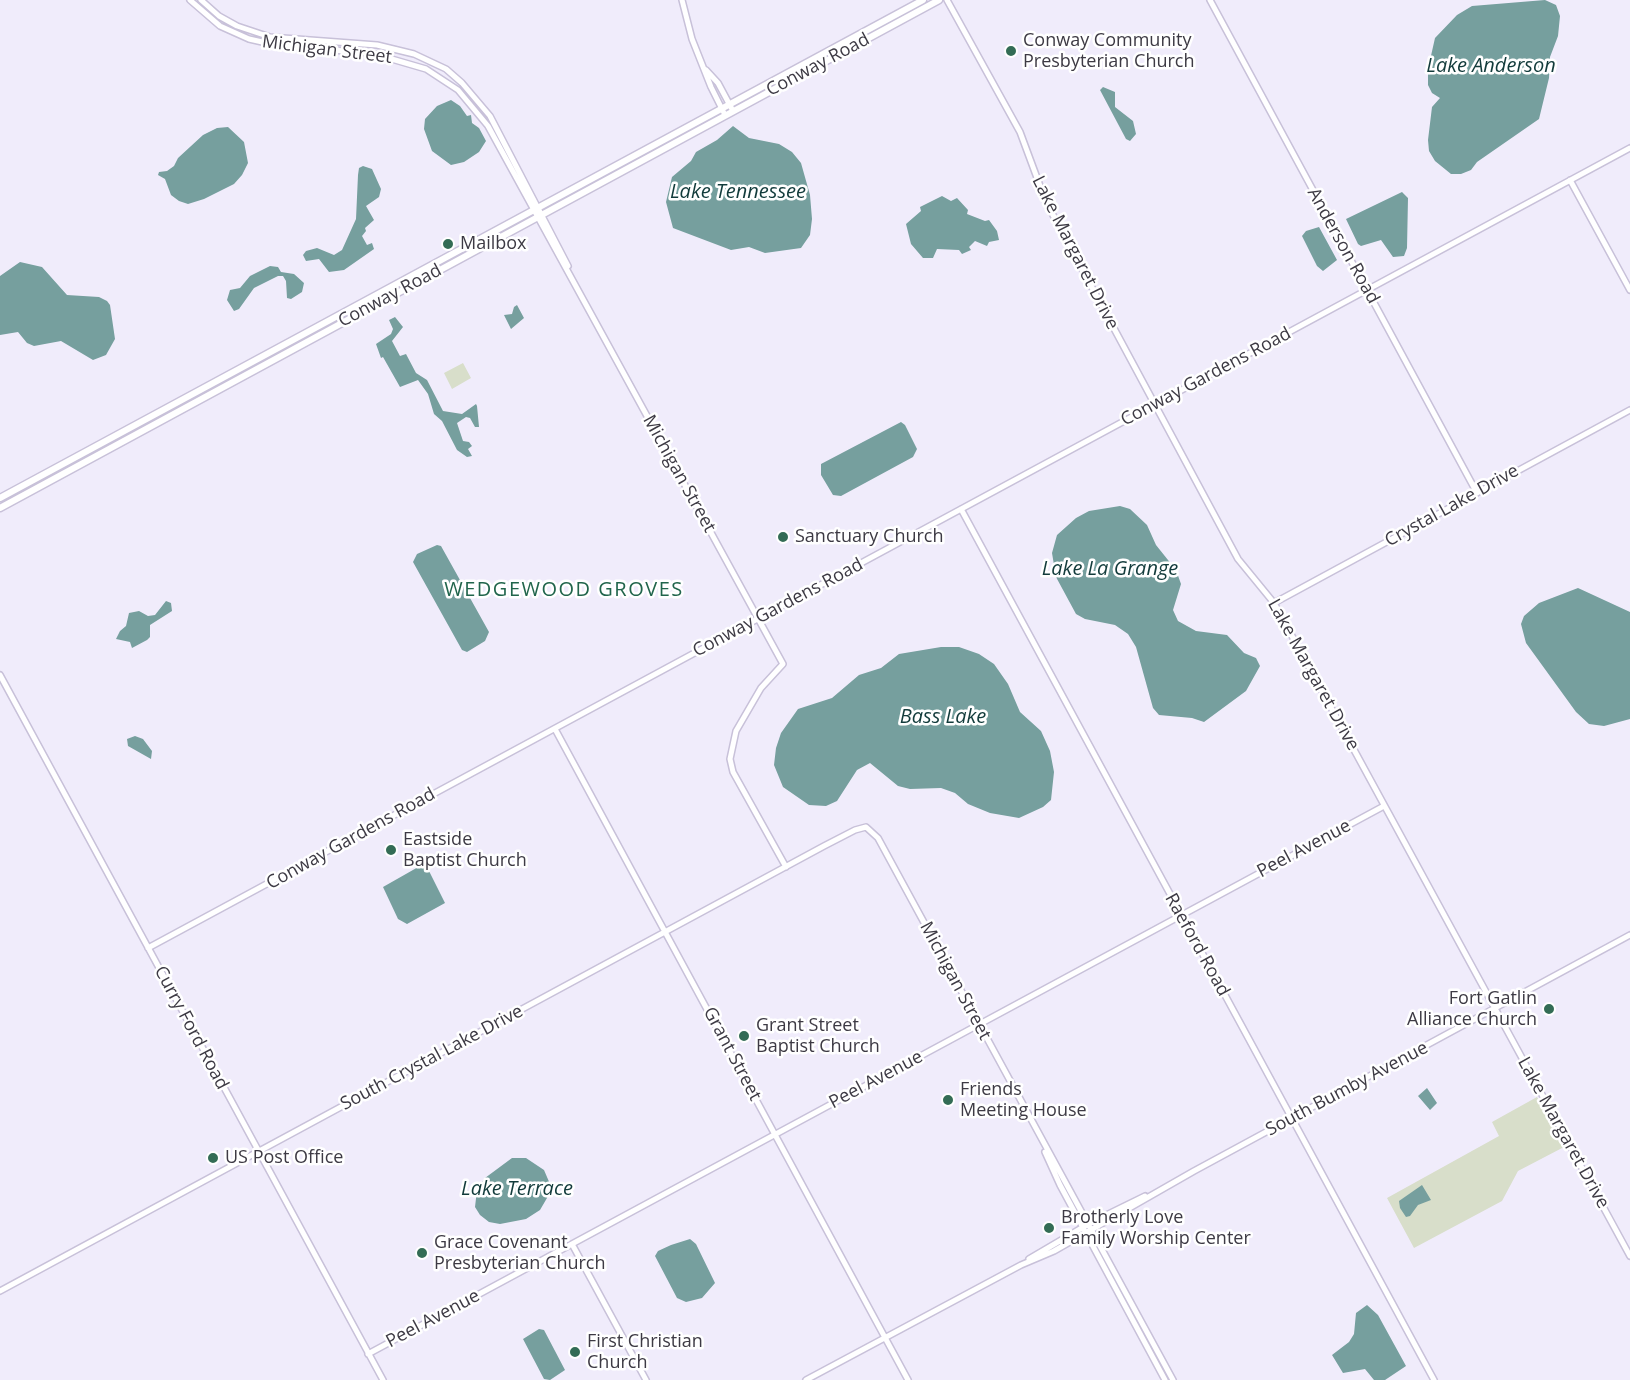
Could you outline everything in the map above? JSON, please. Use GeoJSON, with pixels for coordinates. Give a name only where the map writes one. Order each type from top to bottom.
{"type":"FeatureCollection","features":[{"type":"Feature","properties":{"kind":"main road","name":"Conway Road"},"geometry":{"type":"LineString","coordinates":[[0,498],[923,0]]}},
{"type":"Feature","properties":{"kind":"main road","name":"Conway Road"},"geometry":{"type":"LineString","coordinates":[[0,508],[939,0]]}},
{"type":"Feature","properties":{"kind":"main road"},"geometry":{"type":"LineString","coordinates":[[649,156],[669,141],[674,134]]}},
{"type":"Feature","properties":{"kind":"main road"},"geometry":{"type":"LineString","coordinates":[[330,329],[334,321],[347,311]]}},
{"type":"Feature","properties":{"kind":"main road"},"geometry":{"type":"LineString","coordinates":[[138,433],[156,414]]}},
{"type":"Feature","properties":{"kind":"main road"},"geometry":{"type":"LineString","coordinates":[[69,470],[80,456]]}},
{"type":"Feature","properties":{"kind":"main road"},"geometry":{"type":"LineString","coordinates":[[45,483],[59,472],[64,464]]}},
{"type":"Feature","properties":{"kind":"street","name":"Michigan Street"},"geometry":{"type":"LineString","coordinates":[[190,0],[220,26],[249,39],[280,46],[371,53],[406,61],[443,78],[474,107],[488,126],[540,216],[783,664],[761,688],[736,731],[730,759],[733,772],[786,867]]}},
{"type":"Feature","properties":{"kind":"street","name":"Michigan Street"},"geometry":{"type":"LineString","coordinates":[[201,0],[219,16],[237,26],[270,37],[377,45],[414,54],[446,69],[462,83],[490,116],[536,209]]}},
{"type":"Feature","properties":{"kind":"street"},"geometry":{"type":"LineString","coordinates":[[682,0],[692,39],[725,115]]}},
{"type":"Feature","properties":{"kind":"street","name":"Lake Margaret Drive"},"geometry":{"type":"LineString","coordinates":[[947,0],[1020,132],[1046,202],[1238,559],[1274,603],[1630,1256]]}},
{"type":"Feature","properties":{"kind":"street","name":"Anderson Road"},"geometry":{"type":"LineString","coordinates":[[1210,0],[1477,493]]}},
{"type":"Feature","properties":{"kind":"street"},"geometry":{"type":"LineString","coordinates":[[705,69],[718,83],[733,111]]}},
{"type":"Feature","properties":{"kind":"street","name":"Conway Gardens Road"},"geometry":{"type":"LineString","coordinates":[[148,948],[1630,148]]}},
{"type":"Feature","properties":{"kind":"street"},"geometry":{"type":"LineString","coordinates":[[1570,180],[1630,290]]}},
{"type":"Feature","properties":{"kind":"street","name":"Crystal Lake Drive"},"geometry":{"type":"LineString","coordinates":[[1274,603],[1630,410]]}},
{"type":"Feature","properties":{"kind":"street","name":"Raeford Road"},"geometry":{"type":"LineString","coordinates":[[961,509],[1434,1380]]}},
{"type":"Feature","properties":{"kind":"street","name":"Curry Ford Road"},"geometry":{"type":"LineString","coordinates":[[0,675],[383,1380]]}},
{"type":"Feature","properties":{"kind":"street","name":"Grant Street"},"geometry":{"type":"LineString","coordinates":[[555,729],[908,1380]]}},
{"type":"Feature","properties":{"kind":"street","name":"Peel Avenue"},"geometry":{"type":"LineString","coordinates":[[368,1354],[1384,806]]}},
{"type":"Feature","properties":{"kind":"street","name":"Michigan Street"},"geometry":{"type":"LineString","coordinates":[[866,827],[878,837],[1040,1139],[1089,1224],[1173,1380]]}},
{"type":"Feature","properties":{"kind":"street","name":"South Crystal Lake Drive"},"geometry":{"type":"LineString","coordinates":[[0,1291],[855,830],[866,827]]}},
{"type":"Feature","properties":{"kind":"street","name":"South Bumby Avenue"},"geometry":{"type":"LineString","coordinates":[[1021,1265],[1047,1246],[1082,1227],[1159,1190],[1630,935]]}},
{"type":"Feature","properties":{"kind":"street","name":"Michigan Street"},"geometry":{"type":"LineString","coordinates":[[1040,1139],[1060,1185],[1165,1380]]}},
{"type":"Feature","properties":{"kind":"street","name":"South Bumby Avenue"},"geometry":{"type":"LineString","coordinates":[[806,1380],[1021,1265],[1086,1234],[1159,1190]]}},
{"type":"Feature","properties":{"kind":"street"},"geometry":{"type":"LineString","coordinates":[[572,1244],[646,1380]]}},
{"type":"Feature","properties":{"kind":"shaded area"},"geometry":{"type":"Polygon","coordinates":[[[463,363],[471,378],[452,389],[444,373],[463,363]]]}},
{"type":"Feature","properties":{"kind":"shaded area"},"geometry":{"type":"Polygon","coordinates":[[[1537,1097],[1564,1147],[1518,1171],[1502,1201],[1414,1248],[1387,1198],[1499,1136],[1492,1122],[1537,1097]]]}},
{"type":"Feature","properties":{"kind":"water","name":"Lake Anderson"},"geometry":{"type":"Polygon","coordinates":[[[1545,0],[1556,5],[1560,16],[1558,36],[1550,57],[1549,78],[1539,119],[1477,162],[1471,170],[1461,174],[1451,174],[1435,161],[1429,151],[1432,107],[1440,98],[1432,93],[1428,85],[1428,69],[1435,38],[1457,15],[1472,6],[1545,0]]]}},
{"type":"Feature","properties":{"kind":"water"},"geometry":{"type":"Polygon","coordinates":[[[1103,87],[1115,92],[1115,107],[1133,121],[1136,134],[1130,141],[1126,139],[1100,90],[1103,87]]]}},
{"type":"Feature","properties":{"kind":"water"},"geometry":{"type":"Polygon","coordinates":[[[451,100],[460,106],[467,116],[471,115],[472,123],[479,128],[486,141],[479,152],[464,162],[451,165],[432,151],[424,129],[425,119],[437,106],[451,100]]]}},
{"type":"Feature","properties":{"kind":"water","name":"Lake Tennessee"},"geometry":{"type":"Polygon","coordinates":[[[733,126],[749,138],[779,144],[792,152],[801,163],[810,195],[812,219],[810,235],[801,248],[765,253],[749,247],[731,250],[673,228],[666,202],[672,177],[691,161],[696,152],[717,140],[733,126]]]}},
{"type":"Feature","properties":{"kind":"water"},"geometry":{"type":"Polygon","coordinates":[[[228,127],[244,142],[248,163],[242,175],[234,184],[204,199],[188,204],[179,201],[171,195],[165,179],[158,175],[159,172],[167,171],[174,166],[178,158],[203,135],[217,128],[228,127]]]}},
{"type":"Feature","properties":{"kind":"water"},"geometry":{"type":"Polygon","coordinates":[[[363,166],[372,169],[381,189],[379,197],[366,206],[374,220],[365,228],[366,231],[362,236],[367,245],[372,243],[374,249],[344,270],[329,272],[319,259],[306,261],[303,255],[306,251],[317,248],[334,255],[342,250],[356,219],[358,175],[359,168],[363,166]]]}},
{"type":"Feature","properties":{"kind":"water"},"geometry":{"type":"Polygon","coordinates":[[[1402,192],[1408,198],[1407,248],[1404,256],[1393,257],[1381,240],[1361,246],[1358,244],[1346,219],[1402,192]]]}},
{"type":"Feature","properties":{"kind":"water"},"geometry":{"type":"Polygon","coordinates":[[[942,196],[951,201],[957,198],[968,210],[967,214],[985,221],[989,220],[997,231],[999,240],[989,242],[987,246],[975,241],[969,247],[971,250],[962,254],[959,250],[937,249],[933,258],[923,258],[911,244],[906,224],[921,211],[920,207],[942,196]]]}},
{"type":"Feature","properties":{"kind":"water"},"geometry":{"type":"Polygon","coordinates":[[[1319,227],[1337,260],[1323,271],[1317,266],[1302,236],[1306,231],[1319,227]]]}},
{"type":"Feature","properties":{"kind":"water"},"geometry":{"type":"Polygon","coordinates":[[[20,262],[42,267],[67,295],[99,297],[107,301],[110,305],[115,339],[106,355],[93,360],[61,341],[34,346],[27,343],[18,332],[0,335],[0,276],[20,262]]]}},
{"type":"Feature","properties":{"kind":"water"},"geometry":{"type":"Polygon","coordinates":[[[270,266],[278,267],[281,272],[294,274],[304,283],[302,292],[291,299],[287,298],[286,281],[283,276],[278,276],[254,288],[239,309],[234,311],[227,300],[230,290],[240,288],[250,276],[270,266]]]}},
{"type":"Feature","properties":{"kind":"water"},"geometry":{"type":"Polygon","coordinates":[[[517,305],[524,318],[511,329],[504,315],[512,314],[517,305]]]}},
{"type":"Feature","properties":{"kind":"water"},"geometry":{"type":"Polygon","coordinates":[[[395,317],[403,327],[392,341],[400,356],[406,354],[416,373],[427,380],[443,411],[462,414],[476,404],[479,427],[475,427],[470,418],[466,417],[457,423],[463,441],[469,442],[472,446],[468,449],[472,456],[467,457],[457,450],[442,421],[434,414],[428,394],[418,380],[400,387],[383,357],[381,358],[376,344],[391,334],[393,329],[389,320],[395,317]]]}},
{"type":"Feature","properties":{"kind":"water"},"geometry":{"type":"Polygon","coordinates":[[[901,422],[905,425],[917,449],[913,457],[841,496],[833,495],[821,475],[821,464],[901,422]]]}},
{"type":"Feature","properties":{"kind":"water","name":"Lake La Grange"},"geometry":{"type":"Polygon","coordinates":[[[1120,506],[1130,509],[1147,525],[1156,545],[1176,570],[1181,584],[1173,610],[1178,621],[1196,631],[1227,635],[1244,653],[1256,658],[1260,666],[1246,691],[1204,722],[1192,718],[1159,715],[1153,708],[1136,647],[1128,634],[1115,625],[1085,619],[1076,614],[1056,577],[1052,553],[1057,535],[1076,518],[1089,511],[1120,506]]]}},
{"type":"Feature","properties":{"kind":"water"},"geometry":{"type":"Polygon","coordinates":[[[437,545],[441,546],[489,632],[485,641],[467,652],[462,650],[413,562],[417,554],[437,545]]]}},
{"type":"Feature","properties":{"kind":"water"},"geometry":{"type":"Polygon","coordinates":[[[1578,588],[1630,612],[1630,719],[1604,726],[1589,724],[1576,712],[1526,643],[1521,624],[1524,616],[1539,603],[1578,588]]]}},
{"type":"Feature","properties":{"kind":"water"},"geometry":{"type":"Polygon","coordinates":[[[166,601],[171,603],[172,611],[150,625],[150,637],[147,640],[132,648],[130,642],[116,639],[126,626],[129,613],[139,611],[148,616],[155,615],[166,601]]]}},
{"type":"Feature","properties":{"kind":"water","name":"Bass Lake"},"geometry":{"type":"Polygon","coordinates":[[[941,647],[959,647],[979,654],[994,664],[1008,684],[1020,712],[1041,731],[1050,751],[1054,772],[1051,800],[1043,807],[1019,818],[990,813],[968,804],[955,793],[941,788],[910,789],[898,786],[870,763],[857,770],[837,801],[826,806],[809,805],[783,787],[774,765],[776,748],[781,733],[798,709],[832,698],[859,675],[881,668],[899,654],[941,647]]]}},
{"type":"Feature","properties":{"kind":"water"},"geometry":{"type":"Polygon","coordinates":[[[135,736],[143,739],[152,751],[151,759],[128,746],[127,739],[135,736]]]}},
{"type":"Feature","properties":{"kind":"water"},"geometry":{"type":"Polygon","coordinates":[[[420,866],[427,867],[445,903],[407,924],[398,919],[383,887],[420,866]]]}},
{"type":"Feature","properties":{"kind":"water"},"geometry":{"type":"Polygon","coordinates":[[[1427,1088],[1437,1103],[1430,1110],[1418,1096],[1427,1088]]]}},
{"type":"Feature","properties":{"kind":"water","name":"Lake Terrace"},"geometry":{"type":"Polygon","coordinates":[[[512,1158],[526,1158],[544,1170],[550,1184],[547,1198],[540,1210],[526,1219],[500,1224],[489,1222],[480,1215],[475,1207],[477,1190],[485,1178],[512,1158]]]}},
{"type":"Feature","properties":{"kind":"water"},"geometry":{"type":"Polygon","coordinates":[[[1422,1185],[1431,1200],[1418,1205],[1410,1216],[1406,1217],[1400,1208],[1399,1201],[1422,1185]]]}},
{"type":"Feature","properties":{"kind":"water"},"geometry":{"type":"Polygon","coordinates":[[[690,1239],[696,1244],[715,1283],[702,1298],[686,1302],[677,1298],[655,1256],[658,1251],[690,1239]]]}},
{"type":"Feature","properties":{"kind":"water"},"geometry":{"type":"Polygon","coordinates":[[[1367,1305],[1378,1315],[1406,1366],[1385,1380],[1374,1380],[1365,1369],[1343,1373],[1332,1355],[1349,1342],[1354,1334],[1356,1313],[1367,1305]]]}},
{"type":"Feature","properties":{"kind":"water"},"geometry":{"type":"Polygon","coordinates":[[[539,1329],[544,1330],[565,1370],[550,1380],[544,1379],[523,1339],[539,1329]]]}},
{"type":"Feature","properties":{"kind":"place","name":"Conway Community Presbyterian Church"},"geometry":{"type":"Point","coordinates":[1011,51]}},
{"type":"Feature","properties":{"kind":"place","name":"Mailbox"},"geometry":{"type":"Point","coordinates":[448,244]}},
{"type":"Feature","properties":{"kind":"place","name":"Sanctuary Church"},"geometry":{"type":"Point","coordinates":[783,537]}},
{"type":"Feature","properties":{"kind":"place","name":"Eastside Baptist Church"},"geometry":{"type":"Point","coordinates":[391,850]}},
{"type":"Feature","properties":{"kind":"place","name":"Fort Gatlin Alliance Church"},"geometry":{"type":"Point","coordinates":[1549,1009]}},
{"type":"Feature","properties":{"kind":"place","name":"Grant Street Baptist Church"},"geometry":{"type":"Point","coordinates":[744,1036]}},
{"type":"Feature","properties":{"kind":"place","name":"Friends Meeting House"},"geometry":{"type":"Point","coordinates":[948,1100]}},
{"type":"Feature","properties":{"kind":"place","name":"US Post Office"},"geometry":{"type":"Point","coordinates":[213,1158]}},
{"type":"Feature","properties":{"kind":"place","name":"Brotherly Love Family Worship Center"},"geometry":{"type":"Point","coordinates":[1049,1228]}},
{"type":"Feature","properties":{"kind":"place","name":"Grace Covenant Presbyterian Church"},"geometry":{"type":"Point","coordinates":[422,1253]}},
{"type":"Feature","properties":{"kind":"place","name":"First Christian Church"},"geometry":{"type":"Point","coordinates":[575,1352]}},
{"type":"Feature","properties":{"kind":"district","name":"WEDGEWOOD GROVES"},"geometry":{"type":"Point","coordinates":[564,590]}}]}
